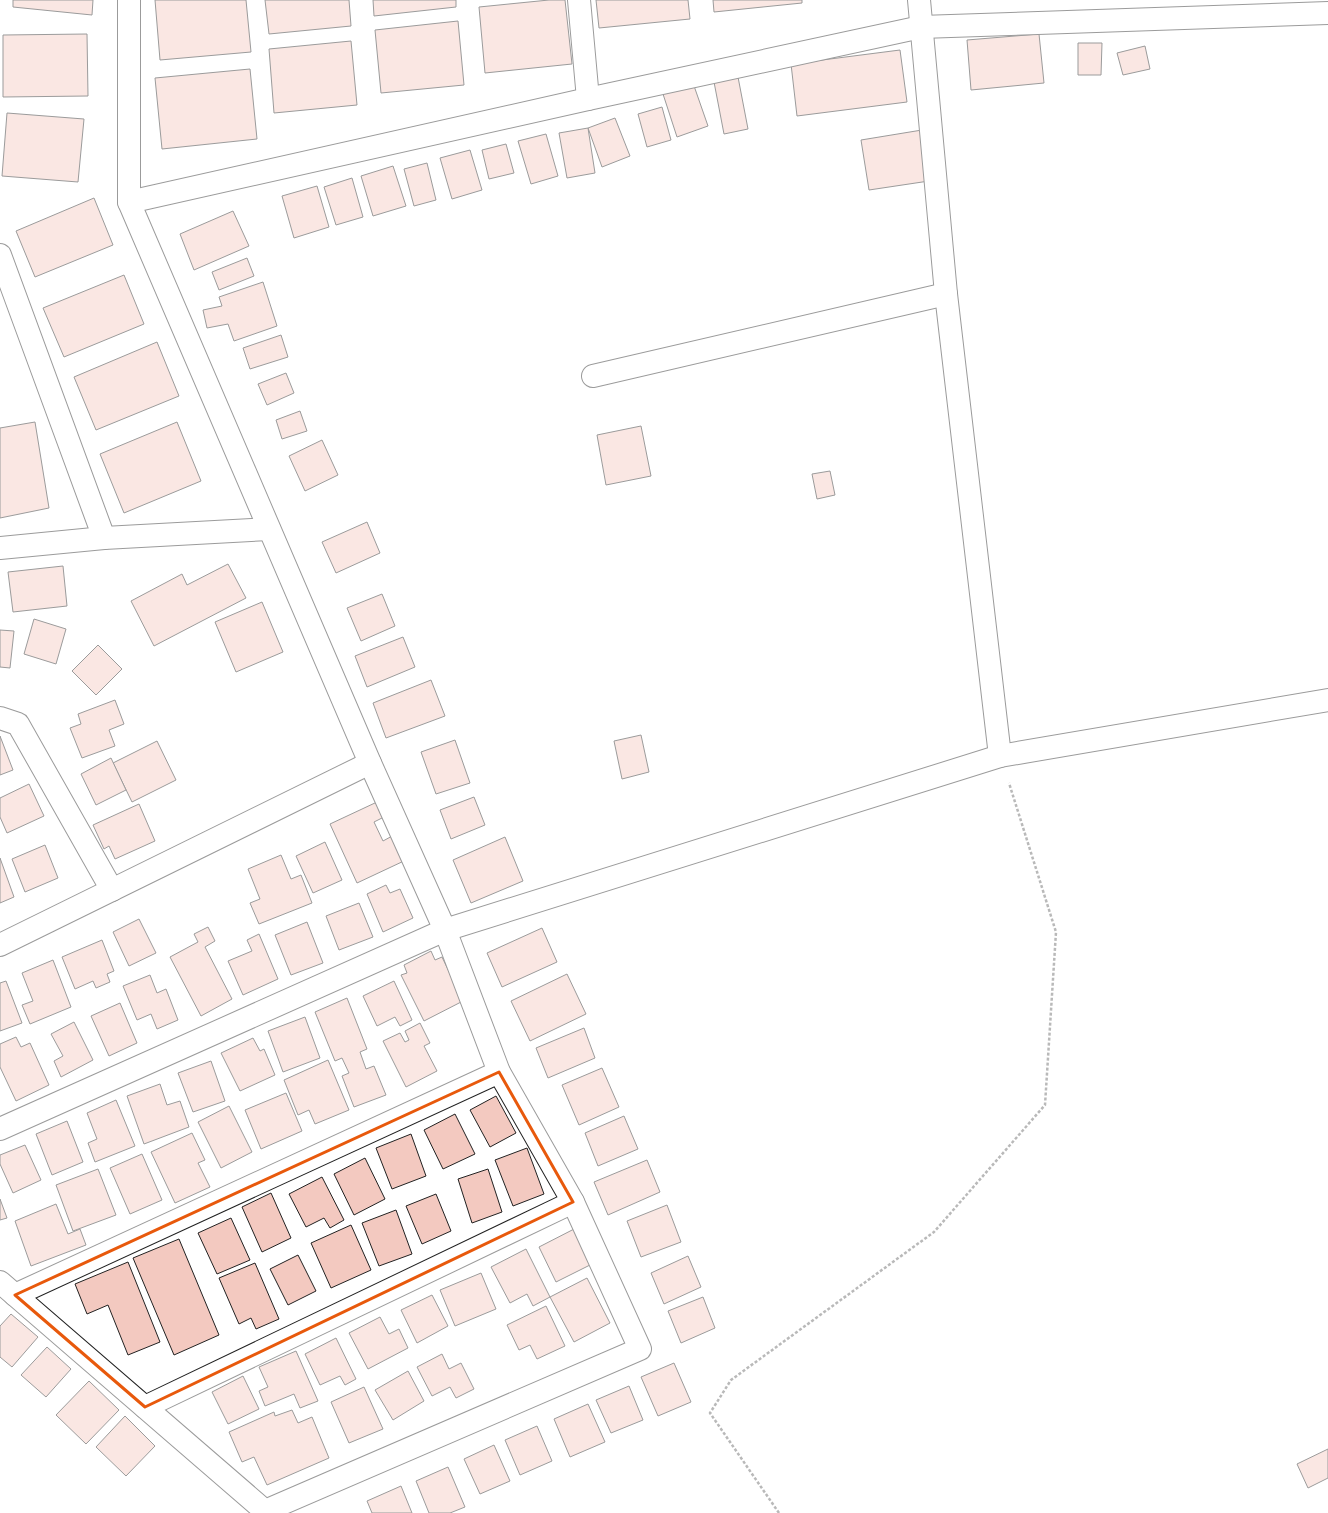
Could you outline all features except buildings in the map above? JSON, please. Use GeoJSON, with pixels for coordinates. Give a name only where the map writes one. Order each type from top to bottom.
{"type":"FeatureCollection","features":[{"type":"Feature","properties":{"kind":"street"},"geometry":{"type":"LineString","coordinates":[[129,0],[129,202],[370,763],[445,930],[500,1072],[573,1202],[640,1350],[266,1511],[8,1288],[500,1072]]}},
{"type":"Feature","properties":{"kind":"street"},"geometry":{"type":"LineString","coordinates":[[580,0],[588,99]]}},
{"type":"Feature","properties":{"kind":"street"},"geometry":{"type":"LineString","coordinates":[[918,0],[946,294],[1000,756]]}},
{"type":"Feature","properties":{"kind":"street"},"geometry":{"type":"LineString","coordinates":[[129,202],[588,99],[921,27],[1328,13]]}},
{"type":"Feature","properties":{"kind":"street"},"geometry":{"type":"LineString","coordinates":[[0,255],[104,538]]}},
{"type":"Feature","properties":{"kind":"street"},"geometry":{"type":"LineString","coordinates":[[593,376],[946,294]]}},
{"type":"Feature","properties":{"kind":"street"},"geometry":{"type":"LineString","coordinates":[[0,548],[104,538],[270,529]]}},
{"type":"Feature","properties":{"kind":"street"},"geometry":{"type":"LineString","coordinates":[[0,1129],[445,930],[1000,756],[1328,700]]}},
{"type":"Feature","properties":{"kind":"street"},"geometry":{"type":"LineString","coordinates":[[0,718],[18,724],[112,890]]}},
{"type":"Feature","properties":{"kind":"street"},"geometry":{"type":"LineString","coordinates":[[0,944],[370,763]]}},
{"type":"Feature","properties":{"kind":"street"},"geometry":{"type":"LineString","coordinates":[[145,1407],[573,1202]]}},
{"type":"Feature","properties":{"kind":"path"},"geometry":{"type":"LineString","coordinates":[[779,1513],[710,1413],[731,1380],[934,1232],[1045,1105],[1056,932],[1000,756]]}},
{"type":"Feature","properties":{"kind":"highlighted area"},"geometry":{"type":"Polygon","coordinates":[[[499,1072],[573,1202],[145,1407],[15,1295],[499,1072]]]}}]}
